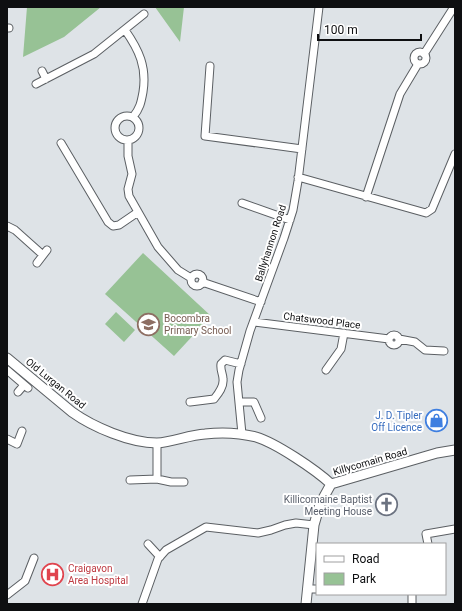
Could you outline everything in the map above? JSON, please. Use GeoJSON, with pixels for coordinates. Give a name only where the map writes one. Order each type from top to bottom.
{"type":"FeatureCollection","features":[{"type":"Feature","properties":{"kind":"street","name":"Ballyhannon Road"},"geometry":{"type":"LineString","coordinates":[[242,434],[237,382],[254,322],[290,220],[302,149],[319,7]]}},
{"type":"Feature","properties":{"kind":"street"},"geometry":{"type":"LineString","coordinates":[[366,197],[400,94],[418,64],[422,64],[425,61],[426,57],[424,54],[454,7]]}},
{"type":"Feature","properties":{"kind":"street"},"geometry":{"type":"LineString","coordinates":[[36,84],[94,54],[144,14]]}},
{"type":"Feature","properties":{"kind":"street"},"geometry":{"type":"LineString","coordinates":[[125,30],[138,52],[144,70],[144,85],[139,110],[133,117]]}},
{"type":"Feature","properties":{"kind":"street"},"geometry":{"type":"LineString","coordinates":[[210,66],[205,136],[302,149]]}},
{"type":"Feature","properties":{"kind":"street"},"geometry":{"type":"LineString","coordinates":[[42,71],[46,79]]}},
{"type":"Feature","properties":{"kind":"street"},"geometry":{"type":"LineString","coordinates":[[129,116],[133,117],[138,123],[139,131],[135,138],[128,141],[120,139],[114,128],[115,124],[121,118],[129,116]]}},
{"type":"Feature","properties":{"kind":"street"},"geometry":{"type":"LineString","coordinates":[[128,141],[128,156],[132,174],[128,189],[129,196],[158,247],[178,270],[191,278],[191,282],[194,286],[198,286],[202,282],[261,302]]}},
{"type":"Feature","properties":{"kind":"street"},"geometry":{"type":"LineString","coordinates":[[61,143],[108,222],[113,226],[119,225],[138,212]]}},
{"type":"Feature","properties":{"kind":"street"},"geometry":{"type":"LineString","coordinates":[[298,178],[426,212],[432,209],[455,154]]}},
{"type":"Feature","properties":{"kind":"street"},"geometry":{"type":"LineString","coordinates":[[242,203],[290,220]]}},
{"type":"Feature","properties":{"kind":"street"},"geometry":{"type":"LineString","coordinates":[[7,226],[15,230],[45,253],[37,264]]}},
{"type":"Feature","properties":{"kind":"street","name":"Chatswood Place"},"geometry":{"type":"LineString","coordinates":[[254,322],[389,338],[389,344],[394,346],[397,344],[399,339],[415,342],[425,350],[444,351]]}},
{"type":"Feature","properties":{"kind":"street"},"geometry":{"type":"LineString","coordinates":[[326,370],[341,349],[344,333]]}},
{"type":"Feature","properties":{"kind":"street","name":"Old Lurgan Road"},"geometry":{"type":"LineString","coordinates":[[7,358],[50,395],[81,418],[102,428],[138,440]]}},
{"type":"Feature","properties":{"kind":"street"},"geometry":{"type":"LineString","coordinates":[[190,402],[214,399],[221,390],[223,380],[220,371],[221,364],[225,360],[241,364]]}},
{"type":"Feature","properties":{"kind":"street"},"geometry":{"type":"LineString","coordinates":[[7,370],[26,387],[18,392]]}},
{"type":"Feature","properties":{"kind":"street"},"geometry":{"type":"LineString","coordinates":[[239,402],[254,402],[261,418]]}},
{"type":"Feature","properties":{"kind":"street"},"geometry":{"type":"LineString","coordinates":[[7,439],[20,446],[22,431]]}},
{"type":"Feature","properties":{"kind":"street","name":"Killycomain Road"},"geometry":{"type":"LineString","coordinates":[[138,440],[157,442],[204,434],[242,434],[258,438],[281,450],[320,474],[331,484],[437,453],[455,450]]}},
{"type":"Feature","properties":{"kind":"street"},"geometry":{"type":"LineString","coordinates":[[157,442],[157,479]]}},
{"type":"Feature","properties":{"kind":"street"},"geometry":{"type":"LineString","coordinates":[[130,480],[157,479],[171,482],[184,482]]}},
{"type":"Feature","properties":{"kind":"street"},"geometry":{"type":"LineString","coordinates":[[306,604],[312,589],[314,525],[320,504],[331,484]]}},
{"type":"Feature","properties":{"kind":"street"},"geometry":{"type":"LineString","coordinates":[[142,604],[160,556],[166,550],[206,527],[258,533],[271,530],[285,524],[296,523],[314,525]]}},
{"type":"Feature","properties":{"kind":"street"},"geometry":{"type":"LineString","coordinates":[[428,543],[426,534],[455,529]]}},
{"type":"Feature","properties":{"kind":"street"},"geometry":{"type":"LineString","coordinates":[[148,544],[160,556]]}},
{"type":"Feature","properties":{"kind":"street"},"geometry":{"type":"LineString","coordinates":[[7,595],[25,581],[34,558]]}},
{"type":"Feature","properties":{"kind":"green space"},"geometry":{"type":"Polygon","coordinates":[[[27,7],[101,7],[64,37],[23,57],[27,7]]]}},
{"type":"Feature","properties":{"kind":"green space"},"geometry":{"type":"Polygon","coordinates":[[[155,7],[184,7],[180,42],[155,7]]]}},
{"type":"Feature","properties":{"kind":"green space"},"geometry":{"type":"Polygon","coordinates":[[[143,253],[211,316],[174,356],[105,294],[143,253]]]}},
{"type":"Feature","properties":{"kind":"green space"},"geometry":{"type":"Polygon","coordinates":[[[116,312],[135,330],[124,342],[105,324],[116,312]]]}},
{"type":"Feature","properties":{"kind":"place","name":"Bocombra Primary School"},"geometry":{"type":"Point","coordinates":[148,324]}},
{"type":"Feature","properties":{"kind":"place","name":"J. D. Tipler Off Licence"},"geometry":{"type":"Point","coordinates":[437,421]}},
{"type":"Feature","properties":{"kind":"place","name":"Killicomaine Baptist Meeting House"},"geometry":{"type":"Point","coordinates":[387,505]}},
{"type":"Feature","properties":{"kind":"place","name":"Craigavon Area Hospital"},"geometry":{"type":"Point","coordinates":[53,574]}}]}
